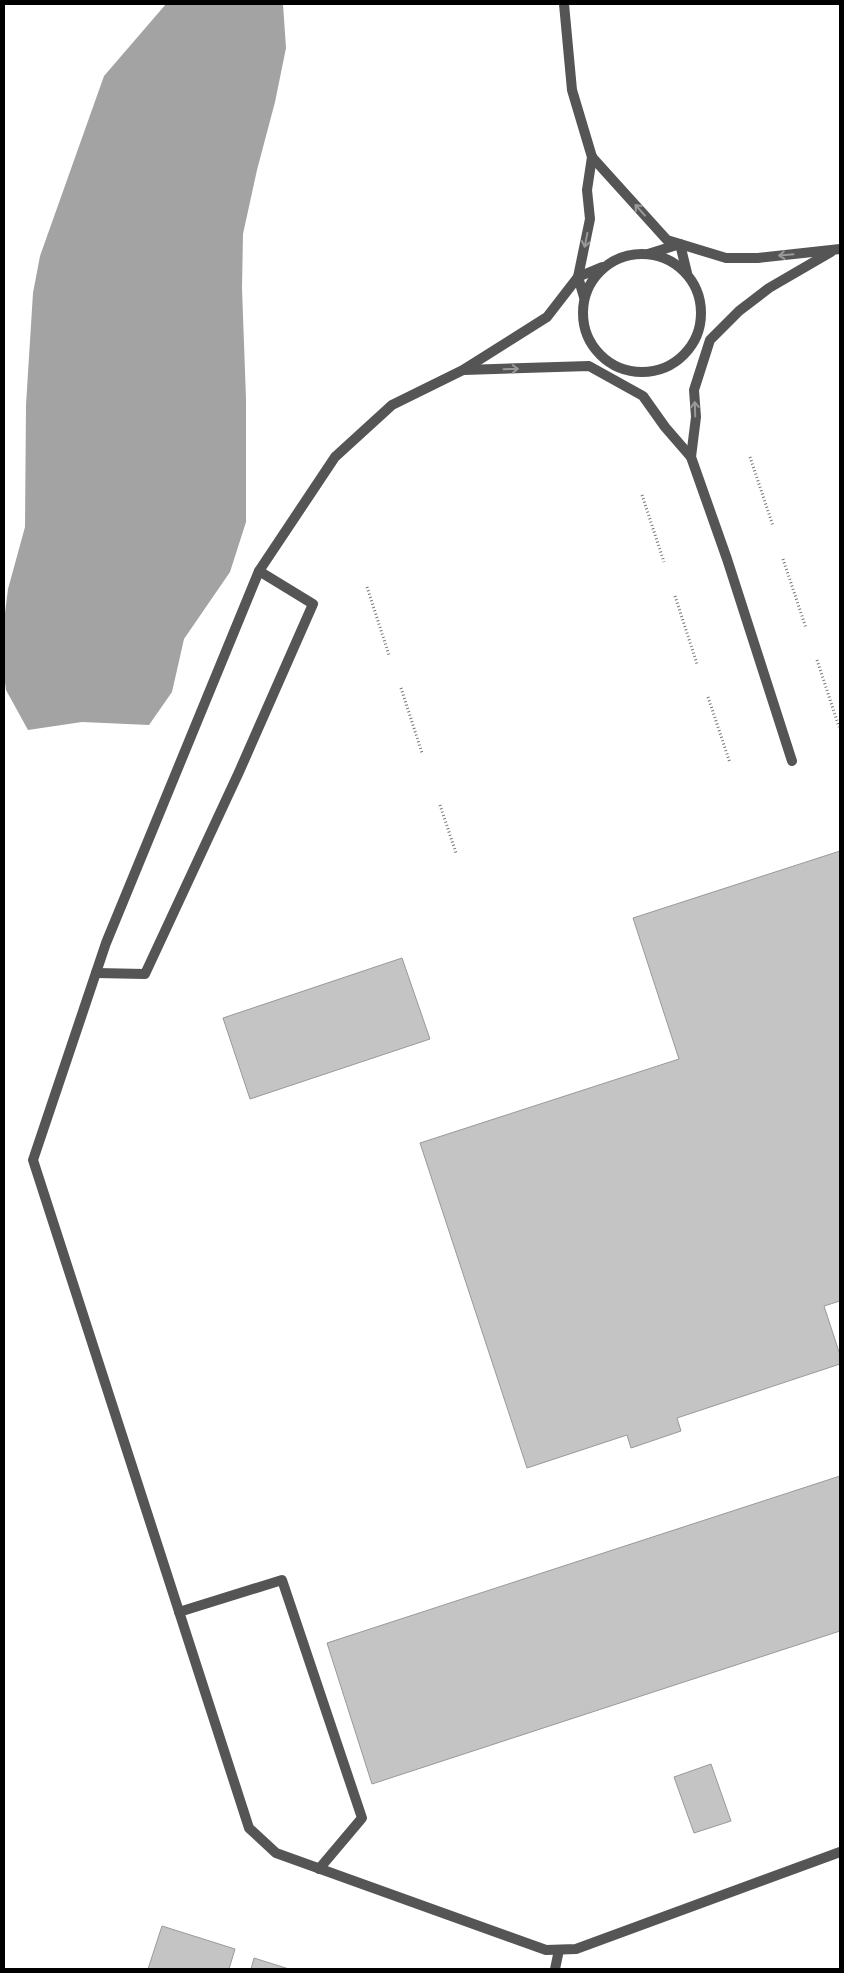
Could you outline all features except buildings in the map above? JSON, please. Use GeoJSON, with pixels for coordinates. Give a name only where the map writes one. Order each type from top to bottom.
{"type":"FeatureCollection","features":[{"type":"Feature","properties":{"kind":"street"},"geometry":{"type":"LineString","coordinates":[[564,4],[572,90],[592,157],[587,190],[590,219],[578,277],[547,317],[463,370],[392,405],[335,457],[259,571],[106,943],[33,1160],[249,1828],[276,1853],[546,1950],[559,1950],[576,1949],[840,1852]]}},
{"type":"Feature","properties":{"kind":"street"},"geometry":{"type":"LineString","coordinates":[[592,157],[668,240],[726,258],[758,258],[837,250]]}},
{"type":"Feature","properties":{"kind":"street"},"geometry":{"type":"LineString","coordinates":[[578,277],[623,257],[647,254],[680,244]]}},
{"type":"Feature","properties":{"kind":"street"},"geometry":{"type":"LineString","coordinates":[[680,244],[688,277]]}},
{"type":"Feature","properties":{"kind":"street"},"geometry":{"type":"LineString","coordinates":[[612,379],[666,367],[710,340],[739,311],[768,288],[837,250]]}},
{"type":"Feature","properties":{"kind":"street"},"geometry":{"type":"LineString","coordinates":[[647,254],[662,258],[680,267],[693,282],[700,301],[701,321],[710,340],[694,390],[696,416],[691,457]]}},
{"type":"Feature","properties":{"kind":"street"},"geometry":{"type":"LineString","coordinates":[[606,266],[593,280],[584,297],[582,315],[586,334],[612,379]]}},
{"type":"Feature","properties":{"kind":"street"},"geometry":{"type":"LineString","coordinates":[[578,277],[584,297]]}},
{"type":"Feature","properties":{"kind":"street"},"geometry":{"type":"LineString","coordinates":[[683,356],[694,340],[701,321]]}},
{"type":"Feature","properties":{"kind":"street"},"geometry":{"type":"LineString","coordinates":[[596,351],[610,364],[628,371],[646,372]]}},
{"type":"Feature","properties":{"kind":"street"},"geometry":{"type":"LineString","coordinates":[[463,370],[589,366],[643,396],[665,427],[691,457],[730,568],[792,761]]}},
{"type":"Feature","properties":{"kind":"street"},"geometry":{"type":"LineString","coordinates":[[96,973],[146,974],[239,772],[313,604],[259,571]]}},
{"type":"Feature","properties":{"kind":"street"},"geometry":{"type":"LineString","coordinates":[[179,1612],[282,1580],[362,1818],[319,1869]]}},
{"type":"Feature","properties":{"kind":"street"},"geometry":{"type":"LineString","coordinates":[[554,1969],[559,1950]]}},
{"type":"Feature","properties":{"kind":"path"},"geometry":{"type":"LineString","coordinates":[[750,456],[773,526]]}},
{"type":"Feature","properties":{"kind":"path"},"geometry":{"type":"LineString","coordinates":[[642,495],[664,562]]}},
{"type":"Feature","properties":{"kind":"path"},"geometry":{"type":"LineString","coordinates":[[784,560],[806,628]]}},
{"type":"Feature","properties":{"kind":"path"},"geometry":{"type":"LineString","coordinates":[[367,587],[389,654]]}},
{"type":"Feature","properties":{"kind":"path"},"geometry":{"type":"LineString","coordinates":[[675,596],[697,664]]}},
{"type":"Feature","properties":{"kind":"path"},"geometry":{"type":"LineString","coordinates":[[817,660],[839,727]]}},
{"type":"Feature","properties":{"kind":"path"},"geometry":{"type":"LineString","coordinates":[[401,688],[422,753]]}},
{"type":"Feature","properties":{"kind":"path"},"geometry":{"type":"LineString","coordinates":[[708,697],[730,763]]}},
{"type":"Feature","properties":{"kind":"path"},"geometry":{"type":"LineString","coordinates":[[440,805],[456,853]]}},
{"type":"Feature","properties":{"kind":"shaded area"},"geometry":{"type":"Polygon","coordinates":[[[166,4],[283,4],[286,48],[243,234],[242,288],[246,399],[246,522],[230,572],[184,639],[172,692],[149,725],[82,722],[28,730],[6,690],[4,675],[4,621],[8,589],[25,527],[26,405],[33,293],[40,256],[104,76],[166,4]]]}}]}
